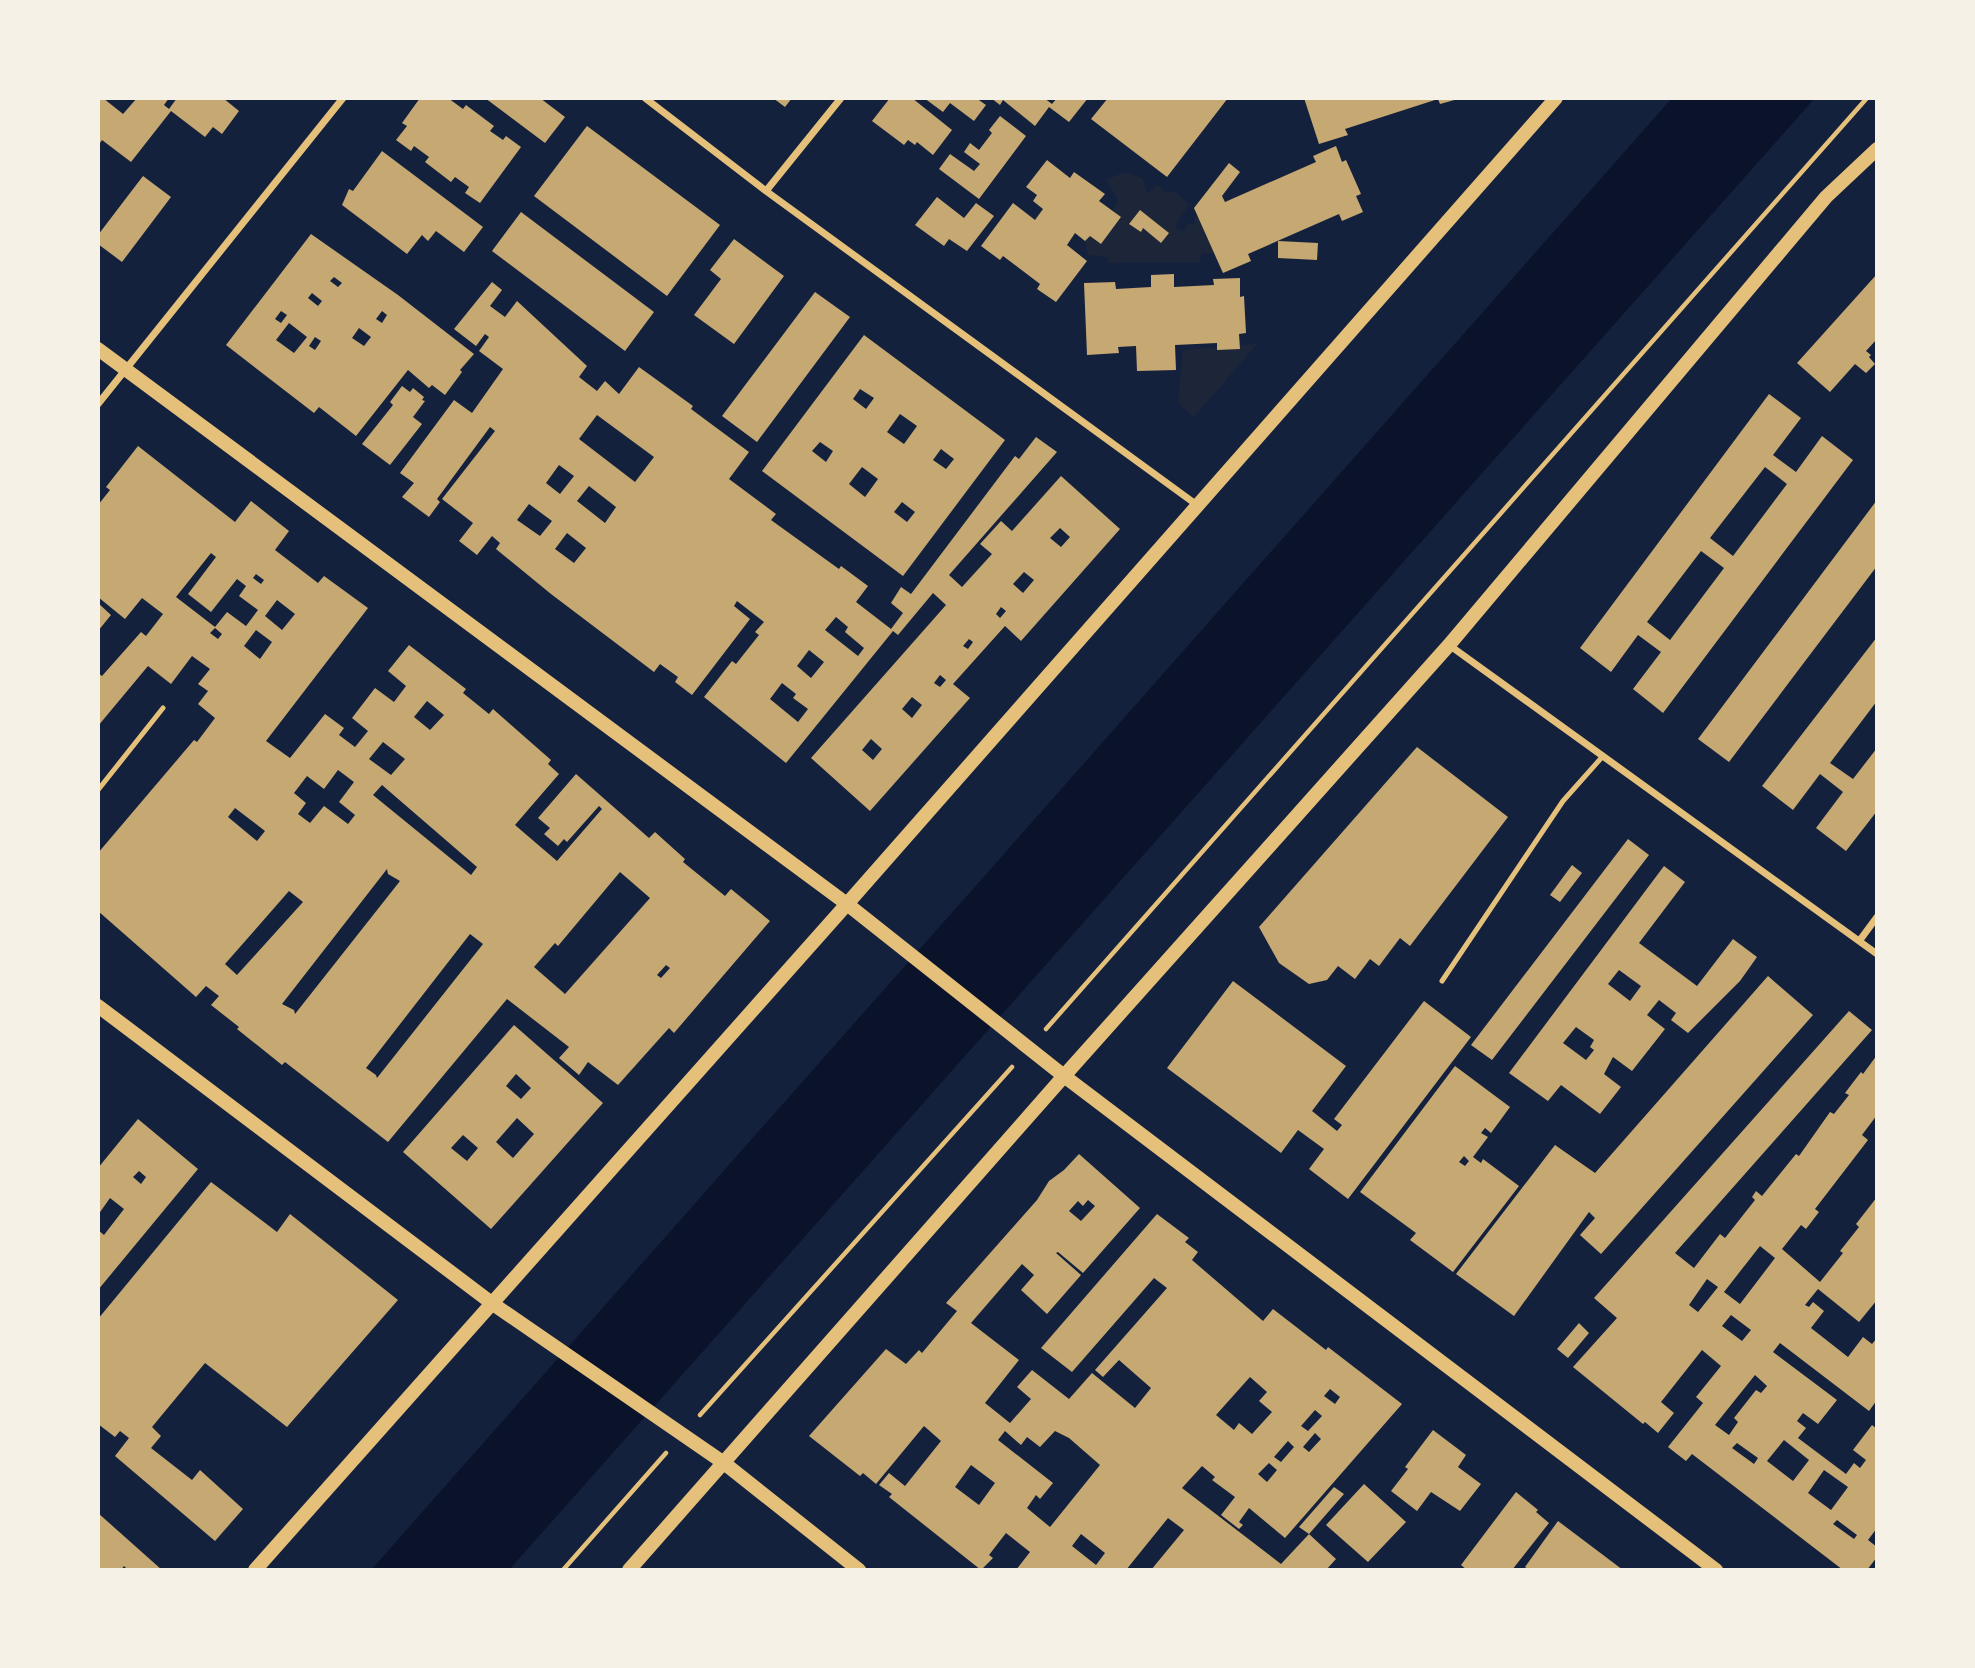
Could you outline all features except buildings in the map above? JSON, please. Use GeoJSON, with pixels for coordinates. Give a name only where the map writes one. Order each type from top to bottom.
{"type":"FeatureCollection","features":[{"type":"Feature","properties":{"kind":"main road"},"geometry":{"type":"LineString","coordinates":[[255,1570],[847,904],[1556,98]]}},
{"type":"Feature","properties":{"kind":"main road"},"geometry":{"type":"LineString","coordinates":[[629,1570],[1064,1076],[1449,645],[1826,197],[1877,149]]}},
{"type":"Feature","properties":{"kind":"main road"},"geometry":{"type":"LineString","coordinates":[[98,349],[847,904],[1064,1076],[1716,1570]]}},
{"type":"Feature","properties":{"kind":"main road"},"geometry":{"type":"LineString","coordinates":[[98,1006],[493,1304],[724,1463],[859,1570]]}},
{"type":"Feature","properties":{"kind":"street"},"geometry":{"type":"LineString","coordinates":[[98,404],[343,98]]}},
{"type":"Feature","properties":{"kind":"street"},"geometry":{"type":"LineString","coordinates":[[645,98],[766,191],[1198,505]]}},
{"type":"Feature","properties":{"kind":"street"},"geometry":{"type":"LineString","coordinates":[[766,191],[841,98]]}},
{"type":"Feature","properties":{"kind":"street"},"geometry":{"type":"LineString","coordinates":[[1449,645],[1877,954]]}},
{"type":"Feature","properties":{"kind":"street"},"geometry":{"type":"LineString","coordinates":[[1860,940],[1877,917]]}},
{"type":"Feature","properties":{"kind":"lane"},"geometry":{"type":"LineString","coordinates":[[98,790],[163,708]]}},
{"type":"Feature","properties":{"kind":"lane"},"geometry":{"type":"LineString","coordinates":[[1442,981],[1563,801],[1603,756]]}},
{"type":"Feature","properties":{"kind":"path"},"geometry":{"type":"LineString","coordinates":[[563,1570],[677,1430],[1867,98]]}},
{"type":"Feature","properties":{"kind":"shaded area"},"geometry":{"type":"Polygon","coordinates":[[[1672,98],[1815,98],[509,1570],[371,1570],[1672,98]]]}},
{"type":"Feature","properties":{"kind":"shaded area"},"geometry":{"type":"Polygon","coordinates":[[[1125,172],[1142,178],[1148,194],[1157,184],[1166,193],[1174,191],[1189,204],[1176,224],[1177,229],[1184,231],[1187,224],[1194,224],[1197,214],[1215,254],[1202,253],[1199,262],[1107,263],[1109,257],[1088,255],[1085,241],[1090,236],[1101,244],[1121,218],[1113,211],[1118,200],[1106,180],[1125,172]]]}},
{"type":"Feature","properties":{"kind":"shaded area"},"geometry":{"type":"Polygon","coordinates":[[[1257,344],[1194,417],[1178,403],[1183,350],[1257,344]]]}}]}
